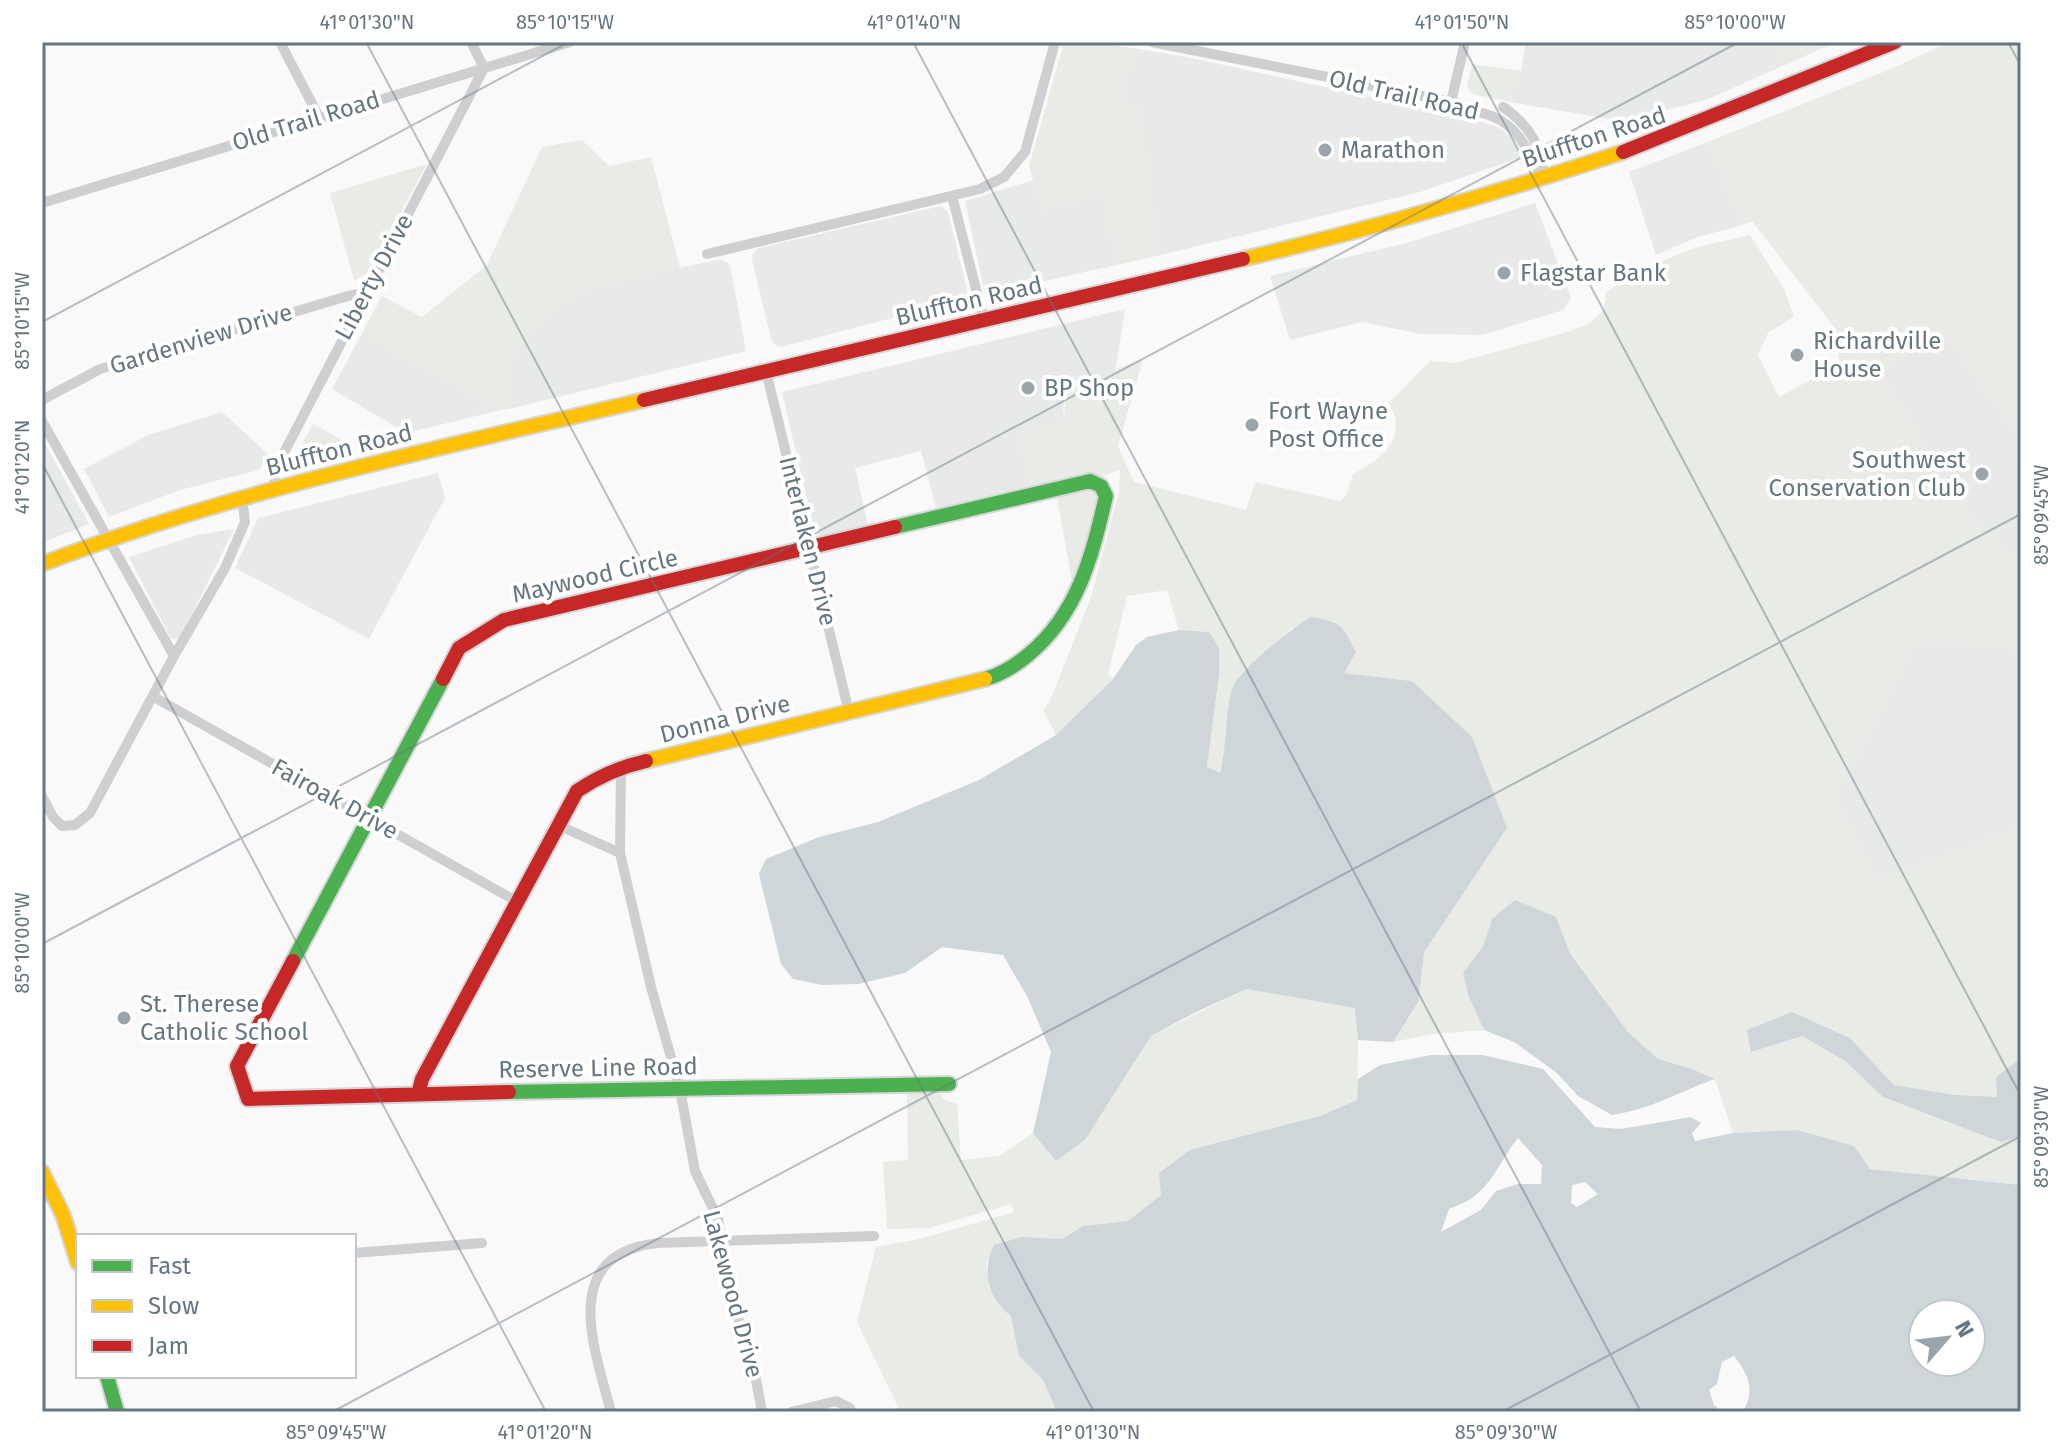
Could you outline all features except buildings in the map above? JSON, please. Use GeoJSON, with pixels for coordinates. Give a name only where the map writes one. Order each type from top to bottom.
{"type":"FeatureCollection","features":[{"type":"Feature","properties":{"kind":"street"},"geometry":{"type":"LineString","coordinates":[[280,42],[319,117]]}},
{"type":"Feature","properties":{"kind":"street"},"geometry":{"type":"LineString","coordinates":[[471,42],[484,68]]}},
{"type":"Feature","properties":{"kind":"street","name":"Old Trail Road"},"geometry":{"type":"LineString","coordinates":[[42,203],[570,42]]}},
{"type":"Feature","properties":{"kind":"street"},"geometry":{"type":"LineString","coordinates":[[707,254],[980,189],[1004,177],[1025,152],[1055,42]]}},
{"type":"Feature","properties":{"kind":"street","name":"Old Trail Road"},"geometry":{"type":"LineString","coordinates":[[1152,42],[1455,102],[1464,109],[1492,116],[1518,134],[1543,177]]}},
{"type":"Feature","properties":{"kind":"street"},"geometry":{"type":"LineString","coordinates":[[1455,102],[1465,42]]}},
{"type":"Feature","properties":{"kind":"street","name":"Bluffton Road"},"geometry":{"type":"LineString","coordinates":[[42,564],[107,539],[273,488],[1317,242],[1543,177],[1658,140],[1895,42]]}},
{"type":"Feature","properties":{"kind":"street","name":"Liberty Drive"},"geometry":{"type":"LineString","coordinates":[[273,488],[276,468],[484,68]]}},
{"type":"Feature","properties":{"kind":"street","name":"Old Trail Road"},"geometry":{"type":"LineString","coordinates":[[1503,107],[1515,114],[1537,143],[1543,177]]}},
{"type":"Feature","properties":{"kind":"street"},"geometry":{"type":"LineString","coordinates":[[952,196],[984,320]]}},
{"type":"Feature","properties":{"kind":"street","name":"Gardenview Drive"},"geometry":{"type":"LineString","coordinates":[[42,400],[100,369],[365,293]]}},
{"type":"Feature","properties":{"kind":"street","name":"Interlaken Drive"},"geometry":{"type":"LineString","coordinates":[[766,371],[849,712]]}},
{"type":"Feature","properties":{"kind":"street"},"geometry":{"type":"LineString","coordinates":[[42,421],[174,656]]}},
{"type":"Feature","properties":{"kind":"street","name":"Maywood Circle"},"geometry":{"type":"LineString","coordinates":[[248,1099],[237,1066],[459,648],[504,620],[1090,481],[1101,486]]}},
{"type":"Feature","properties":{"kind":"street","name":"Donna Drive"},"geometry":{"type":"LineString","coordinates":[[418,1094],[422,1079],[577,791],[621,767],[993,677],[1024,660],[1056,629],[1078,594],[1089,566],[1106,496],[1101,486]]}},
{"type":"Feature","properties":{"kind":"street"},"geometry":{"type":"LineString","coordinates":[[42,796],[57,822],[68,828],[90,813],[225,568],[245,522],[242,497]]}},
{"type":"Feature","properties":{"kind":"street","name":"Fairoak Drive"},"geometry":{"type":"LineString","coordinates":[[154,697],[516,901]]}},
{"type":"Feature","properties":{"kind":"street","name":"Lakewood Drive"},"geometry":{"type":"LineString","coordinates":[[621,767],[620,853],[651,987],[680,1089],[695,1171],[713,1207],[733,1301],[754,1369],[762,1412]]}},
{"type":"Feature","properties":{"kind":"street"},"geometry":{"type":"LineString","coordinates":[[558,825],[620,853]]}},
{"type":"Feature","properties":{"kind":"street","name":"Reserve Line Road"},"geometry":{"type":"LineString","coordinates":[[248,1099],[949,1084]]}},
{"type":"Feature","properties":{"kind":"street"},"geometry":{"type":"LineString","coordinates":[[42,1172],[48,1196],[76,1256]]}},
{"type":"Feature","properties":{"kind":"street"},"geometry":{"type":"LineString","coordinates":[[611,1412],[590,1329],[589,1309],[598,1276],[616,1256],[642,1245],[874,1236]]}},
{"type":"Feature","properties":{"kind":"street"},"geometry":{"type":"LineString","coordinates":[[356,1253],[482,1243]]}},
{"type":"Feature","properties":{"kind":"street"},"geometry":{"type":"LineString","coordinates":[[108,1378],[117,1412]]}},
{"type":"Feature","properties":{"kind":"street"},"geometry":{"type":"LineString","coordinates":[[791,1412],[836,1401],[850,1408]]}},
{"type":"Feature","properties":{"kind":"shaded area"},"geometry":{"type":"Polygon","coordinates":[[[1068,42],[1133,48],[1121,104],[1143,108],[1148,189],[1161,255],[1117,265],[1103,194],[1043,209],[1029,166],[1063,46],[1068,42]]]}},
{"type":"Feature","properties":{"kind":"shaded area"},"geometry":{"type":"Polygon","coordinates":[[[1526,42],[1772,42],[1783,66],[1703,101],[1621,121],[1510,102],[1514,79],[1521,71],[1526,42]]]}},
{"type":"Feature","properties":{"kind":"shaded area"},"geometry":{"type":"Polygon","coordinates":[[[1772,42],[1836,42],[1783,66],[1772,42]]]}},
{"type":"Feature","properties":{"kind":"shaded area"},"geometry":{"type":"Polygon","coordinates":[[[1949,42],[2021,42],[2021,441],[1945,330],[1878,372],[1975,524],[2021,560],[2021,649],[1915,641],[1834,799],[1877,881],[2021,827],[2021,1058],[1998,1097],[1956,1095],[1894,1085],[1850,1038],[1792,1012],[1751,1052],[1802,1036],[1845,1061],[1883,1097],[2001,1141],[2021,1136],[2021,1185],[1870,1169],[1797,1130],[1733,1133],[1715,1079],[1658,1059],[1628,1032],[1570,952],[1556,917],[1492,919],[1483,946],[1463,973],[1468,995],[1484,1030],[1433,1034],[1393,1042],[1418,1002],[1423,952],[1462,892],[1412,681],[1343,673],[1293,627],[1241,674],[1220,773],[1207,767],[1219,675],[1209,632],[1179,630],[1167,590],[1127,596],[1108,674],[1113,679],[1056,735],[1043,710],[1050,701],[1091,597],[1119,492],[1120,470],[1103,476],[1085,473],[1031,486],[1019,433],[1064,422],[1066,391],[1115,374],[1118,368],[1143,359],[1118,446],[1134,482],[1246,510],[1255,482],[1340,501],[1346,496],[1353,474],[1374,462],[1394,437],[1396,427],[1389,403],[1430,361],[1455,363],[1589,324],[1604,310],[1606,292],[1641,270],[1694,248],[1750,235],[1784,289],[1794,316],[1768,333],[1758,355],[1779,397],[1840,364],[1834,327],[1752,221],[1742,225],[1708,142],[1891,69],[1949,42]]]}},
{"type":"Feature","properties":{"kind":"shaded area"},"geometry":{"type":"Polygon","coordinates":[[[1133,48],[1471,119],[1498,127],[1511,137],[1522,157],[1420,192],[1161,255],[1148,189],[1121,104],[1133,48]]]}},
{"type":"Feature","properties":{"kind":"shaded area"},"geometry":{"type":"Polygon","coordinates":[[[1472,64],[1521,71],[1514,79],[1510,102],[1472,94],[1467,86],[1472,64]]]}},
{"type":"Feature","properties":{"kind":"shaded area"},"geometry":{"type":"Polygon","coordinates":[[[582,140],[609,166],[651,157],[680,268],[592,287],[542,316],[505,374],[513,408],[501,410],[362,333],[382,296],[422,317],[487,265],[542,147],[582,140]]]}},
{"type":"Feature","properties":{"kind":"shaded area"},"geometry":{"type":"Polygon","coordinates":[[[1708,142],[1742,225],[1698,237],[1656,255],[1629,172],[1708,142]]]}},
{"type":"Feature","properties":{"kind":"shaded area"},"geometry":{"type":"Polygon","coordinates":[[[427,164],[367,274],[354,280],[330,193],[427,164]]]}},
{"type":"Feature","properties":{"kind":"shaded area"},"geometry":{"type":"Polygon","coordinates":[[[1034,180],[1043,209],[1103,194],[1117,265],[985,294],[965,201],[1034,180]]]}},
{"type":"Feature","properties":{"kind":"shaded area"},"geometry":{"type":"Polygon","coordinates":[[[1535,203],[1571,298],[1563,310],[1483,335],[1421,334],[1362,322],[1290,340],[1270,276],[1410,242],[1535,203]]]}},
{"type":"Feature","properties":{"kind":"shaded area"},"geometry":{"type":"Polygon","coordinates":[[[941,206],[948,212],[969,298],[781,347],[775,345],[752,260],[753,253],[759,248],[941,206]]]}},
{"type":"Feature","properties":{"kind":"shaded area"},"geometry":{"type":"Polygon","coordinates":[[[721,259],[730,265],[746,351],[513,408],[504,374],[542,316],[592,287],[721,259]]]}},
{"type":"Feature","properties":{"kind":"shaded area"},"geometry":{"type":"Polygon","coordinates":[[[1125,309],[1115,374],[1066,391],[1063,409],[1065,422],[1019,433],[1031,486],[936,508],[921,451],[855,468],[868,525],[821,537],[815,534],[782,392],[1125,309]]]}},
{"type":"Feature","properties":{"kind":"shaded area"},"geometry":{"type":"Polygon","coordinates":[[[1945,330],[2021,441],[2021,560],[1975,524],[1878,372],[1945,330]]]}},
{"type":"Feature","properties":{"kind":"shaded area"},"geometry":{"type":"Polygon","coordinates":[[[362,333],[501,410],[406,433],[332,389],[362,333]]]}},
{"type":"Feature","properties":{"kind":"shaded area"},"geometry":{"type":"Polygon","coordinates":[[[222,412],[268,454],[259,470],[180,490],[109,517],[84,469],[148,435],[222,412]]]}},
{"type":"Feature","properties":{"kind":"shaded area"},"geometry":{"type":"Polygon","coordinates":[[[313,424],[353,446],[353,447],[292,462],[313,424]]]}},
{"type":"Feature","properties":{"kind":"shaded area"},"geometry":{"type":"Polygon","coordinates":[[[42,438],[89,524],[42,543],[42,438]]]}},
{"type":"Feature","properties":{"kind":"shaded area"},"geometry":{"type":"Polygon","coordinates":[[[438,473],[445,498],[369,639],[235,568],[258,518],[438,473]]]}},
{"type":"Feature","properties":{"kind":"shaded area"},"geometry":{"type":"Polygon","coordinates":[[[1089,489],[1095,492],[1099,500],[1073,587],[1057,497],[1089,489]]]}},
{"type":"Feature","properties":{"kind":"shaded area"},"geometry":{"type":"Polygon","coordinates":[[[234,529],[180,639],[171,639],[129,557],[197,535],[234,529]]]}},
{"type":"Feature","properties":{"kind":"shaded area"},"geometry":{"type":"Polygon","coordinates":[[[1311,617],[1335,623],[1347,636],[1356,652],[1344,673],[1412,681],[1472,737],[1507,828],[1424,952],[1418,1002],[1393,1042],[1358,1040],[1355,1008],[1247,989],[1151,1036],[1085,1140],[1056,1161],[1033,1133],[1051,1052],[1027,996],[1003,955],[942,947],[905,973],[858,984],[822,985],[793,979],[781,964],[759,874],[766,859],[819,837],[878,822],[979,780],[1056,735],[1113,679],[1136,645],[1147,637],[1179,630],[1209,632],[1219,648],[1219,675],[1207,767],[1220,773],[1233,687],[1256,660],[1311,617]]]}},
{"type":"Feature","properties":{"kind":"shaded area"},"geometry":{"type":"Polygon","coordinates":[[[1915,641],[2021,649],[2021,827],[1877,881],[1834,799],[1915,641]]]}},
{"type":"Feature","properties":{"kind":"shaded area"},"geometry":{"type":"Polygon","coordinates":[[[1515,900],[1556,917],[1570,953],[1628,1032],[1658,1059],[1715,1079],[1652,1104],[1612,1115],[1578,1096],[1557,1073],[1514,1042],[1484,1030],[1468,995],[1463,973],[1483,946],[1492,919],[1515,900]]]}},
{"type":"Feature","properties":{"kind":"shaded area"},"geometry":{"type":"Polygon","coordinates":[[[1247,989],[1356,1008],[1357,1100],[1161,1195],[1128,1221],[1083,1226],[1062,1239],[1021,1237],[986,1262],[996,1299],[1011,1316],[1019,1356],[1043,1380],[1057,1412],[899,1409],[857,1322],[876,1247],[919,1239],[1014,1212],[1011,1204],[929,1228],[887,1229],[883,1162],[908,1160],[907,1093],[938,1092],[945,1100],[957,1104],[961,1160],[999,1156],[1033,1133],[1056,1160],[1085,1140],[1151,1036],[1247,989]]]}},
{"type":"Feature","properties":{"kind":"shaded area"},"geometry":{"type":"Polygon","coordinates":[[[1792,1012],[1850,1038],[1894,1085],[1956,1095],[1997,1097],[1996,1077],[2021,1058],[2021,1136],[2001,1142],[1883,1097],[1845,1061],[1802,1036],[1751,1052],[1747,1030],[1792,1012]]]}},
{"type":"Feature","properties":{"kind":"shaded area"},"geometry":{"type":"Polygon","coordinates":[[[1431,1055],[1483,1055],[1543,1069],[1595,1127],[1621,1129],[1691,1117],[1701,1123],[1692,1133],[1695,1141],[1733,1133],[1797,1130],[1854,1146],[1870,1169],[2021,1185],[2021,1412],[1743,1412],[1749,1397],[1749,1383],[1734,1356],[1722,1362],[1717,1384],[1709,1390],[1714,1405],[1722,1412],[1057,1412],[1043,1380],[1019,1356],[1011,1316],[992,1293],[988,1265],[994,1245],[1021,1237],[1062,1239],[1083,1226],[1128,1221],[1161,1195],[1159,1173],[1190,1150],[1320,1116],[1357,1100],[1358,1079],[1380,1065],[1431,1055]],[[1518,1138],[1483,1188],[1471,1199],[1449,1209],[1441,1232],[1481,1210],[1496,1191],[1518,1184],[1541,1184],[1542,1165],[1518,1138]],[[1585,1182],[1572,1185],[1571,1203],[1577,1207],[1598,1194],[1585,1182]]]}},
{"type":"Feature","properties":{"kind":"traffic: fast"},"geometry":{"type":"LineString","coordinates":[[895,527],[1090,481],[1101,486],[1106,496],[1101,518],[1088,562],[1071,602],[1045,639],[1028,655],[1008,669],[985,679]]}},
{"type":"Feature","properties":{"kind":"traffic: fast"},"geometry":{"type":"LineString","coordinates":[[293,961],[443,679]]}},
{"type":"Feature","properties":{"kind":"traffic: fast"},"geometry":{"type":"LineString","coordinates":[[509,1092],[949,1084]]}},
{"type":"Feature","properties":{"kind":"traffic: fast"},"geometry":{"type":"LineString","coordinates":[[108,1378],[117,1412]]}},
{"type":"Feature","properties":{"kind":"traffic: slow"},"geometry":{"type":"LineString","coordinates":[[1243,259],[1434,210],[1623,152]]}},
{"type":"Feature","properties":{"kind":"traffic: slow"},"geometry":{"type":"LineString","coordinates":[[42,564],[190,513],[265,492],[644,400]]}},
{"type":"Feature","properties":{"kind":"traffic: slow"},"geometry":{"type":"LineString","coordinates":[[646,761],[985,679]]}},
{"type":"Feature","properties":{"kind":"traffic: slow"},"geometry":{"type":"LineString","coordinates":[[42,1172],[63,1215],[76,1257]]}},
{"type":"Feature","properties":{"kind":"traffic: jam"},"geometry":{"type":"LineString","coordinates":[[1623,152],[1895,42]]}},
{"type":"Feature","properties":{"kind":"traffic: jam"},"geometry":{"type":"LineString","coordinates":[[644,400],[1243,259]]}},
{"type":"Feature","properties":{"kind":"traffic: jam"},"geometry":{"type":"LineString","coordinates":[[443,679],[459,648],[504,620],[895,527]]}},
{"type":"Feature","properties":{"kind":"traffic: jam"},"geometry":{"type":"LineString","coordinates":[[418,1094],[422,1079],[577,791],[610,773],[646,761]]}},
{"type":"Feature","properties":{"kind":"traffic: jam"},"geometry":{"type":"LineString","coordinates":[[293,961],[237,1066],[248,1099],[509,1092]]}},
{"type":"Feature","properties":{"kind":"place","name":"Marathon"},"geometry":{"type":"Point","coordinates":[1325,150]}},
{"type":"Feature","properties":{"kind":"place","name":"Flagstar Bank"},"geometry":{"type":"Point","coordinates":[1504,273]}},
{"type":"Feature","properties":{"kind":"place","name":"Richardville House"},"geometry":{"type":"Point","coordinates":[1797,355]}},
{"type":"Feature","properties":{"kind":"place","name":"BP Shop"},"geometry":{"type":"Point","coordinates":[1028,388]}},
{"type":"Feature","properties":{"kind":"place","name":"Fort Wayne Post Office"},"geometry":{"type":"Point","coordinates":[1252,425]}},
{"type":"Feature","properties":{"kind":"place","name":"Southwest Conservation Club"},"geometry":{"type":"Point","coordinates":[1982,474]}},
{"type":"Feature","properties":{"kind":"place","name":"St. Therese Catholic School"},"geometry":{"type":"Point","coordinates":[124,1018]}}]}
